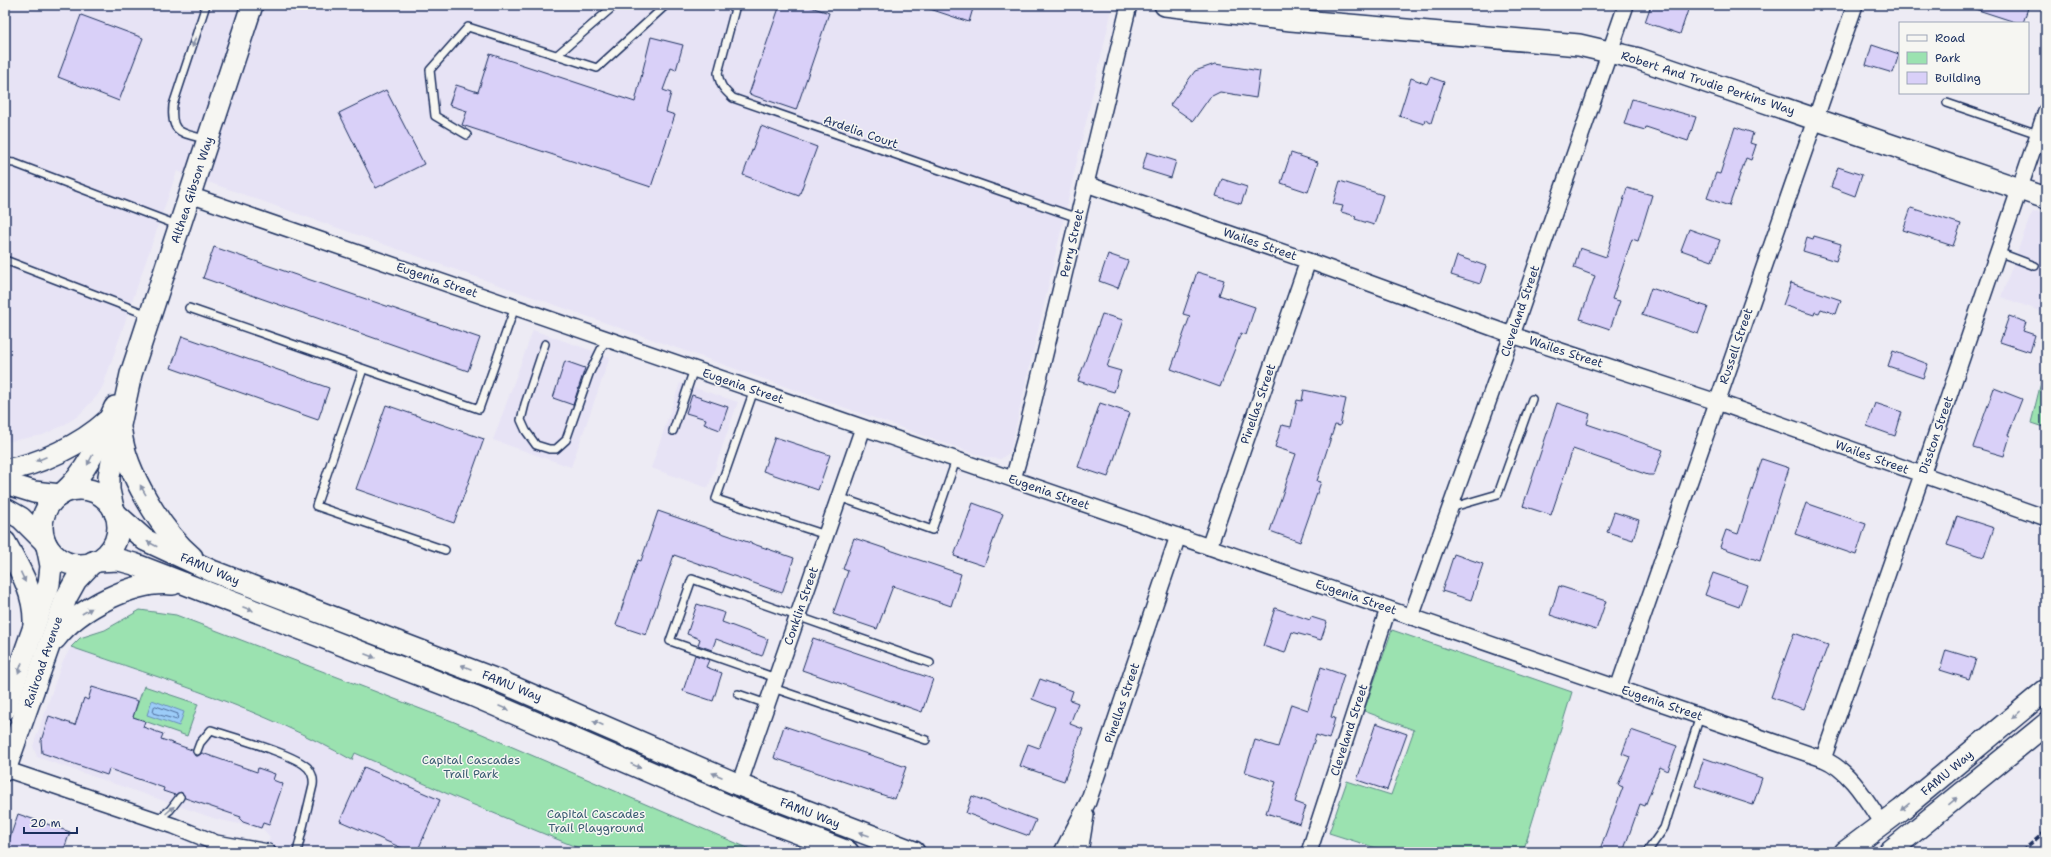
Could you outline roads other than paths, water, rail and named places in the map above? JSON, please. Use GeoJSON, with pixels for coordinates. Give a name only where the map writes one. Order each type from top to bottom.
{"type":"FeatureCollection","features":[{"type":"Feature","properties":{"kind":"street","name":"Althea Gibson Way"},"geometry":{"type":"LineString","coordinates":[[114,511],[109,490],[109,476],[116,420],[252,5]]}},
{"type":"Feature","properties":{"kind":"street","name":"Perry Street"},"geometry":{"type":"LineString","coordinates":[[1013,479],[1020,462],[1129,5]]}},
{"type":"Feature","properties":{"kind":"street","name":"Robert And Trudie Perkins Way"},"geometry":{"type":"LineString","coordinates":[[1166,5],[1295,12],[1579,45],[1639,59],[2046,198]]}},
{"type":"Feature","properties":{"kind":"street","name":"Cleveland Street"},"geometry":{"type":"LineString","coordinates":[[1411,617],[1512,335],[1626,5]]}},
{"type":"Feature","properties":{"kind":"street","name":"Russell Street"},"geometry":{"type":"LineString","coordinates":[[1618,688],[1855,5]]}},
{"type":"Feature","properties":{"kind":"street","name":"Disston Street"},"geometry":{"type":"LineString","coordinates":[[1823,759],[2046,111]]}},
{"type":"Feature","properties":{"kind":"street","name":"Wailes Street"},"geometry":{"type":"LineString","coordinates":[[1086,184],[1308,261],[1512,335],[1717,402],[2046,518]]}},
{"type":"Feature","properties":{"kind":"street","name":"Eugenia Street"},"geometry":{"type":"LineString","coordinates":[[190,195],[1823,759],[1834,764],[1844,774],[1883,825]]}},
{"type":"Feature","properties":{"kind":"street","name":"Pinellas Street"},"geometry":{"type":"LineString","coordinates":[[1209,547],[1308,261]]}},
{"type":"Feature","properties":{"kind":"street","name":"Althea Gibson Way"},"geometry":{"type":"LineString","coordinates":[[61,494],[83,472],[116,420]]}},
{"type":"Feature","properties":{"kind":"street"},"geometry":{"type":"LineString","coordinates":[[5,470],[25,466],[70,446],[116,420],[128,462],[164,526],[184,550],[212,571]]}},
{"type":"Feature","properties":{"kind":"street","name":"Conklin Street"},"geometry":{"type":"LineString","coordinates":[[739,785],[863,428]]}},
{"type":"Feature","properties":{"kind":"street","name":"FAMU Way"},"geometry":{"type":"LineString","coordinates":[[5,482],[34,492],[61,494],[80,489],[91,491],[106,499],[114,511],[145,540],[212,571],[497,680],[739,785],[914,852]]}},
{"type":"Feature","properties":{"kind":"street"},"geometry":{"type":"LineString","coordinates":[[46,544],[42,528],[43,518],[49,505],[61,494]]}},
{"type":"Feature","properties":{"kind":"street","name":"FAMU Way"},"geometry":{"type":"LineString","coordinates":[[5,509],[21,518],[54,554],[67,562],[83,564],[111,559],[127,562],[480,698],[733,808],[848,852]]}},
{"type":"Feature","properties":{"kind":"street"},"geometry":{"type":"LineString","coordinates":[[94,561],[109,550],[115,540],[117,530],[114,511]]}},
{"type":"Feature","properties":{"kind":"street","name":"Pinellas Street"},"geometry":{"type":"LineString","coordinates":[[1062,852],[1088,802],[1178,536]]}},
{"type":"Feature","properties":{"kind":"street"},"geometry":{"type":"LineString","coordinates":[[5,542],[29,593],[34,615],[33,631]]}},
{"type":"Feature","properties":{"kind":"street","name":"Railroad Avenue"},"geometry":{"type":"LineString","coordinates":[[5,709],[50,578],[51,566],[46,544]]}},
{"type":"Feature","properties":{"kind":"street","name":"Railroad Avenue"},"geometry":{"type":"LineString","coordinates":[[5,769],[69,591],[80,575],[94,561]]}},
{"type":"Feature","properties":{"kind":"street"},"geometry":{"type":"LineString","coordinates":[[49,647],[63,630],[81,614],[135,587],[160,583],[191,587]]}},
{"type":"Feature","properties":{"kind":"street","name":"Cleveland Street"},"geometry":{"type":"LineString","coordinates":[[1309,852],[1388,609]]}},
{"type":"Feature","properties":{"kind":"street","name":"FAMU Way"},"geometry":{"type":"LineString","coordinates":[[1845,852],[1883,825],[2046,690]]}},
{"type":"Feature","properties":{"kind":"street"},"geometry":{"type":"LineString","coordinates":[[1890,852],[2046,724]]}},
{"type":"Feature","properties":{"kind":"street"},"geometry":{"type":"LineString","coordinates":[[5,769],[157,820],[229,849],[268,852]]}},
{"type":"Feature","properties":{"kind":"street","name":"Pinellas Street"},"geometry":{"type":"LineString","coordinates":[[1080,852],[1088,802]]}},
{"type":"Feature","properties":{"kind":"lane"},"geometry":{"type":"LineString","coordinates":[[206,5],[172,105],[171,120],[180,132],[208,141]]}},
{"type":"Feature","properties":{"kind":"lane"},"geometry":{"type":"LineString","coordinates":[[557,55],[615,5]]}},
{"type":"Feature","properties":{"kind":"lane"},"geometry":{"type":"LineString","coordinates":[[467,135],[435,116],[430,70],[468,27],[597,68],[666,5]]}},
{"type":"Feature","properties":{"kind":"lane","name":"Ardelia Court"},"geometry":{"type":"LineString","coordinates":[[736,5],[718,74],[719,83],[723,90],[733,98],[746,104],[1078,218]]}},
{"type":"Feature","properties":{"kind":"lane"},"geometry":{"type":"LineString","coordinates":[[1947,103],[2038,134]]}},
{"type":"Feature","properties":{"kind":"lane"},"geometry":{"type":"LineString","coordinates":[[5,162],[14,163],[180,226]]}},
{"type":"Feature","properties":{"kind":"lane"},"geometry":{"type":"LineString","coordinates":[[1998,252],[2035,266]]}},
{"type":"Feature","properties":{"kind":"lane"},"geometry":{"type":"LineString","coordinates":[[5,260],[150,316]]}},
{"type":"Feature","properties":{"kind":"lane"},"geometry":{"type":"LineString","coordinates":[[189,308],[479,409],[515,307]]}},
{"type":"Feature","properties":{"kind":"lane"},"geometry":{"type":"LineString","coordinates":[[545,344],[521,420],[526,431],[536,445],[549,449],[556,449],[566,440],[589,374],[606,339]]}},
{"type":"Feature","properties":{"kind":"lane"},"geometry":{"type":"LineString","coordinates":[[363,369],[316,506],[445,550]]}},
{"type":"Feature","properties":{"kind":"lane"},"geometry":{"type":"LineString","coordinates":[[673,431],[694,369]]}},
{"type":"Feature","properties":{"kind":"lane"},"geometry":{"type":"LineString","coordinates":[[754,390],[716,499],[826,535]]}},
{"type":"Feature","properties":{"kind":"lane"},"geometry":{"type":"LineString","coordinates":[[1449,508],[1498,494],[1532,399]]}},
{"type":"Feature","properties":{"kind":"lane"},"geometry":{"type":"LineString","coordinates":[[839,497],[932,530],[956,460]]}},
{"type":"Feature","properties":{"kind":"lane"},"geometry":{"type":"LineString","coordinates":[[926,740],[774,683],[670,641],[692,579],[930,663]]}},
{"type":"Feature","properties":{"kind":"lane"},"geometry":{"type":"LineString","coordinates":[[738,694],[767,704]]}},
{"type":"Feature","properties":{"kind":"lane"},"geometry":{"type":"LineString","coordinates":[[1647,852],[1664,828],[1700,716]]}},
{"type":"Feature","properties":{"kind":"lane"},"geometry":{"type":"LineString","coordinates":[[196,751],[200,743],[211,730],[291,757],[308,768],[313,777],[313,785],[297,852]]}},
{"type":"Feature","properties":{"kind":"lane"},"geometry":{"type":"LineString","coordinates":[[157,820],[170,810],[180,796]]}},
{"type":"Feature","properties":{"kind":"water"},"geometry":{"type":"Polygon","coordinates":[[[152,700],[184,712],[179,726],[147,715],[152,700]]]}},
{"type":"Feature","properties":{"kind":"railway"},"geometry":{"type":"LineString","coordinates":[[2021,852],[2046,831]]}},
{"type":"Feature","properties":{"kind":"park label","name":"Capital Cascades Trail Park"},"geometry":{"type":"Point","coordinates":[471,767]}},
{"type":"Feature","properties":{"kind":"park label","name":"Capital Cascades Trail Playground"},"geometry":{"type":"Point","coordinates":[596,821]}}]}
